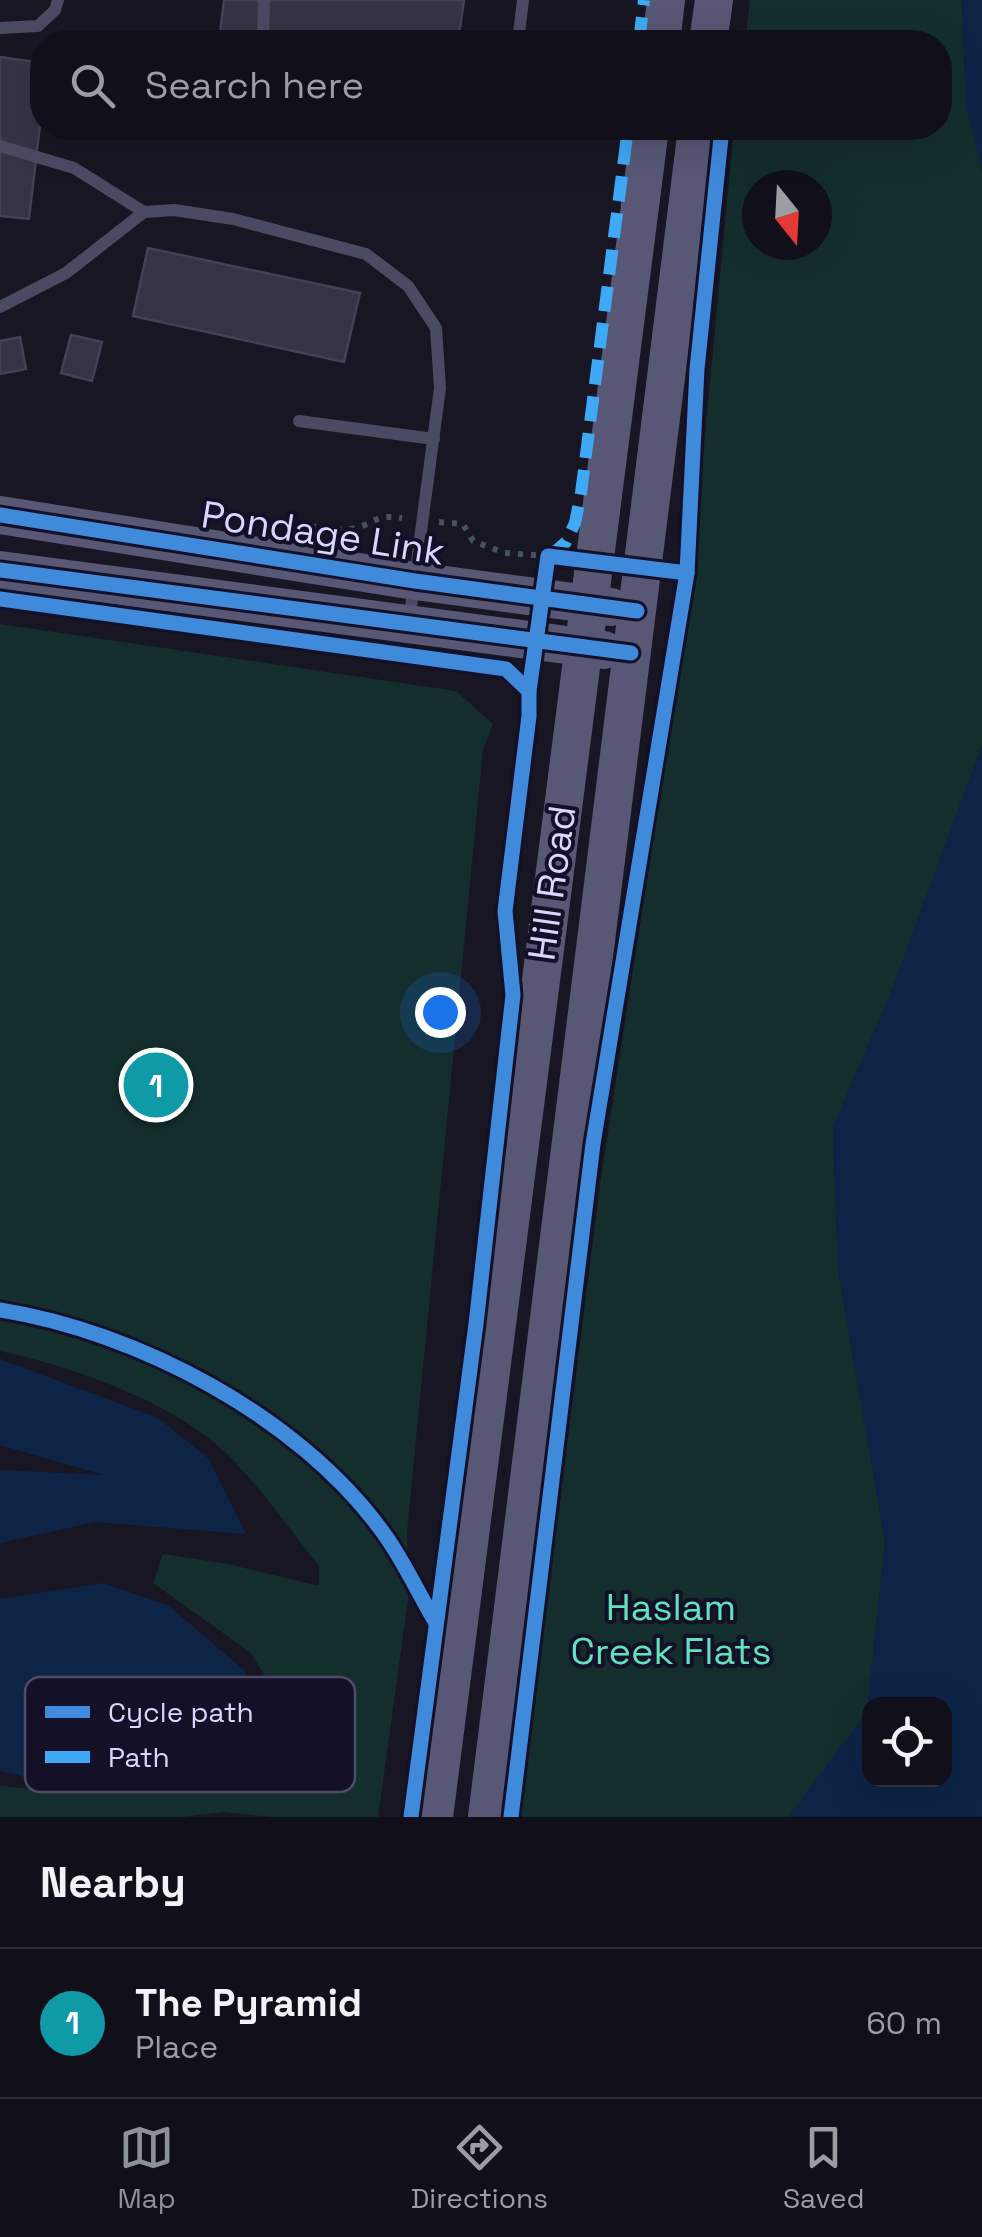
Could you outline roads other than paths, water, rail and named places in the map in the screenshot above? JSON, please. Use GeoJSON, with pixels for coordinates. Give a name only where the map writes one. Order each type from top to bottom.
{"type":"FeatureCollection","features":[{"type":"Feature","properties":{"kind":"main road"},"geometry":{"type":"LineString","coordinates":[[662,30],[666,0]]}},
{"type":"Feature","properties":{"kind":"main road"},"geometry":{"type":"LineString","coordinates":[[710,30],[714,0]]}},
{"type":"Feature","properties":{"kind":"main road","name":"Hill Road"},"geometry":{"type":"LineString","coordinates":[[434,1817],[648,140]]}},
{"type":"Feature","properties":{"kind":"main road","name":"Hill Road"},"geometry":{"type":"LineString","coordinates":[[487,1817],[696,140]]}},
{"type":"Feature","properties":{"kind":"main road","name":"Pondage Link"},"geometry":{"type":"LineString","coordinates":[[0,515],[414,581],[637,611]]}},
{"type":"Feature","properties":{"kind":"main road","name":"Pondage Link"},"geometry":{"type":"LineString","coordinates":[[0,570],[631,653]]}},
{"type":"Feature","properties":{"kind":"lane"},"geometry":{"type":"LineString","coordinates":[[0,28],[38,26],[55,10],[58,0]]}},
{"type":"Feature","properties":{"kind":"lane"},"geometry":{"type":"LineString","coordinates":[[263,30],[264,0]]}},
{"type":"Feature","properties":{"kind":"lane"},"geometry":{"type":"LineString","coordinates":[[519,30],[523,0]]}},
{"type":"Feature","properties":{"kind":"lane"},"geometry":{"type":"LineString","coordinates":[[0,146],[74,168],[144,212]]}},
{"type":"Feature","properties":{"kind":"lane"},"geometry":{"type":"LineString","coordinates":[[0,307],[66,273],[144,212],[174,210],[233,219],[366,254],[408,286],[436,328],[440,388],[408,622]]}},
{"type":"Feature","properties":{"kind":"lane"},"geometry":{"type":"LineString","coordinates":[[299,421],[434,439]]}},
{"type":"Feature","properties":{"kind":"water"},"geometry":{"type":"Polygon","coordinates":[[[962,0],[982,0],[982,170],[966,105],[962,0]]]}},
{"type":"Feature","properties":{"kind":"water"},"geometry":{"type":"Polygon","coordinates":[[[982,745],[982,1817],[788,1817],[862,1719],[862,1787],[952,1787],[952,1697],[869,1697],[885,1542],[838,1269],[833,1127],[890,995],[982,745]]]}},
{"type":"Feature","properties":{"kind":"water"},"geometry":{"type":"Polygon","coordinates":[[[0,1359],[158,1418],[208,1458],[246,1534],[95,1522],[0,1543],[0,1470],[104,1475],[0,1445],[0,1359]]]}},
{"type":"Feature","properties":{"kind":"water"},"geometry":{"type":"Polygon","coordinates":[[[103,1583],[169,1606],[244,1670],[247,1677],[25,1677],[25,1776],[0,1771],[0,1599],[103,1583]]]}},
{"type":"Feature","properties":{"kind":"place","name":"The Pyramid"},"geometry":{"type":"Point","coordinates":[156,1085]}},
{"type":"Feature","properties":{"kind":"park label","name":"Haslam Creek Flats"},"geometry":{"type":"Point","coordinates":[671,1629]}}]}
